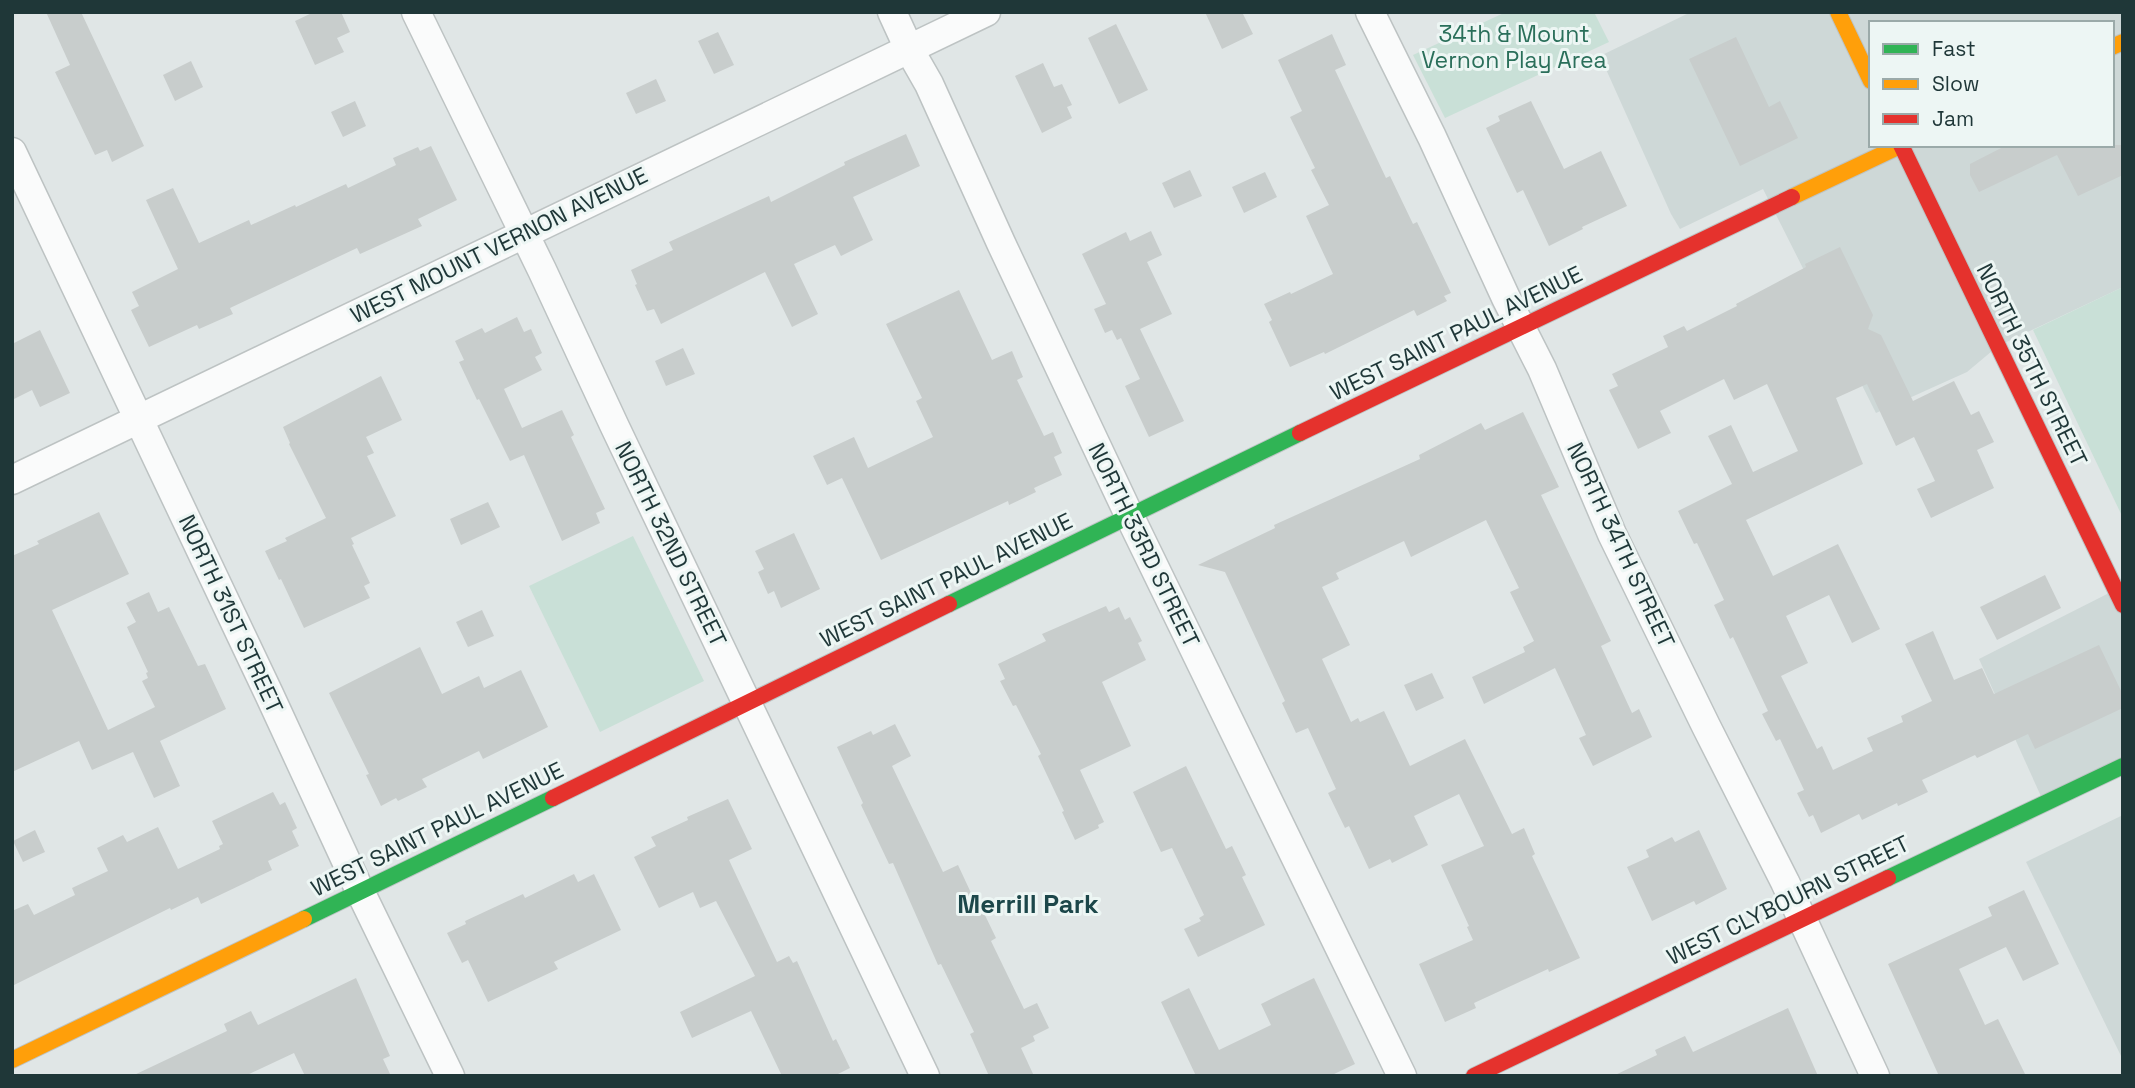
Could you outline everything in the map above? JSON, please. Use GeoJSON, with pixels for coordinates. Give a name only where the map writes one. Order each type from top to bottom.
{"type":"FeatureCollection","features":[{"type":"Feature","properties":{"kind":"street","name":"NORTH 32ND STREET"},"geometry":{"type":"LineString","coordinates":[[416,12],[925,1076]]}},
{"type":"Feature","properties":{"kind":"street","name":"NORTH 33RD STREET"},"geometry":{"type":"LineString","coordinates":[[891,12],[929,84],[1129,515],[1402,1076]]}},
{"type":"Feature","properties":{"kind":"street","name":"WEST MOUNT VERNON AVENUE"},"geometry":{"type":"LineString","coordinates":[[12,480],[986,12]]}},
{"type":"Feature","properties":{"kind":"street","name":"NORTH 34TH STREET"},"geometry":{"type":"LineString","coordinates":[[1370,12],[1542,369],[1612,534],[1802,918],[1875,1076]]}},
{"type":"Feature","properties":{"kind":"street"},"geometry":{"type":"LineString","coordinates":[[1838,12],[1869,77]]}},
{"type":"Feature","properties":{"kind":"street","name":"WEST SAINT PAUL AVENUE"},"geometry":{"type":"LineString","coordinates":[[12,1060],[747,704],[1129,515],[1898,147]]}},
{"type":"Feature","properties":{"kind":"street","name":"NORTH 35TH STREET"},"geometry":{"type":"LineString","coordinates":[[1903,147],[2123,605]]}},
{"type":"Feature","properties":{"kind":"street","name":"NORTH 31ST STREET"},"geometry":{"type":"LineString","coordinates":[[12,152],[450,1076]]}},
{"type":"Feature","properties":{"kind":"street","name":"WEST CLYBOURN STREET"},"geometry":{"type":"LineString","coordinates":[[1474,1076],[2123,766]]}},
{"type":"Feature","properties":{"kind":"shaded area"},"geometry":{"type":"Polygon","coordinates":[[[1691,12],[2123,12],[2123,287],[1998,346],[1967,372],[1876,413],[1763,189],[1680,229],[1600,56],[1691,12]]]}},
{"type":"Feature","properties":{"kind":"shaded area"},"geometry":{"type":"Polygon","coordinates":[[[2115,590],[2123,605],[2123,766],[2044,803],[1979,659],[2115,590]]]}},
{"type":"Feature","properties":{"kind":"shaded area"},"geometry":{"type":"Polygon","coordinates":[[[2123,815],[2123,1060],[2026,862],[2123,815]]]}},
{"type":"Feature","properties":{"kind":"green space","name":"34th & Mount Vernon Play Area"},"geometry":{"type":"Polygon","coordinates":[[[1506,12],[1594,12],[1609,42],[1445,118],[1413,55],[1506,12]]]}},
{"type":"Feature","properties":{"kind":"green space"},"geometry":{"type":"Polygon","coordinates":[[[2123,287],[2123,518],[2033,330],[2123,287]]]}},
{"type":"Feature","properties":{"kind":"green space"},"geometry":{"type":"Polygon","coordinates":[[[633,536],[704,681],[600,732],[529,586],[633,536]]]}},
{"type":"Feature","properties":{"kind":"building"},"geometry":{"type":"Polygon","coordinates":[[[46,12],[81,12],[144,146],[112,162],[107,150],[95,155],[55,72],[70,65],[46,12]]]}},
{"type":"Feature","properties":{"kind":"building"},"geometry":{"type":"Polygon","coordinates":[[[314,12],[341,12],[350,32],[337,38],[344,52],[315,65],[295,21],[314,12]]]}},
{"type":"Feature","properties":{"kind":"building"},"geometry":{"type":"Polygon","coordinates":[[[1205,12],[1242,12],[1253,34],[1222,49],[1205,12]]]}},
{"type":"Feature","properties":{"kind":"building"},"geometry":{"type":"Polygon","coordinates":[[[1116,24],[1148,90],[1119,104],[1088,38],[1116,24]]]}},
{"type":"Feature","properties":{"kind":"building"},"geometry":{"type":"Polygon","coordinates":[[[718,32],[734,65],[714,74],[698,41],[718,32]]]}},
{"type":"Feature","properties":{"kind":"building"},"geometry":{"type":"Polygon","coordinates":[[[1332,34],[1346,65],[1335,70],[1386,178],[1390,176],[1413,224],[1417,222],[1451,293],[1444,296],[1447,301],[1417,316],[1414,310],[1325,354],[1324,352],[1290,367],[1269,322],[1272,320],[1264,304],[1333,274],[1306,216],[1329,205],[1311,170],[1315,168],[1290,117],[1302,111],[1278,60],[1332,34]]]}},
{"type":"Feature","properties":{"kind":"building"},"geometry":{"type":"Polygon","coordinates":[[[1736,37],[1769,107],[1780,101],[1798,138],[1740,166],[1689,59],[1736,37]]]}},
{"type":"Feature","properties":{"kind":"building"},"geometry":{"type":"Polygon","coordinates":[[[191,61],[203,87],[175,101],[163,75],[191,61]]]}},
{"type":"Feature","properties":{"kind":"building"},"geometry":{"type":"Polygon","coordinates":[[[1043,63],[1054,87],[1062,84],[1072,105],[1067,107],[1072,118],[1042,133],[1015,76],[1043,63]]]}},
{"type":"Feature","properties":{"kind":"building"},"geometry":{"type":"Polygon","coordinates":[[[656,79],[666,101],[636,114],[626,93],[656,79]]]}},
{"type":"Feature","properties":{"kind":"building"},"geometry":{"type":"Polygon","coordinates":[[[355,101],[366,126],[343,137],[331,112],[355,101]]]}},
{"type":"Feature","properties":{"kind":"building"},"geometry":{"type":"Polygon","coordinates":[[[1531,101],[1564,169],[1601,151],[1627,206],[1549,246],[1523,190],[1517,193],[1486,128],[1500,121],[1498,116],[1531,101]]]}},
{"type":"Feature","properties":{"kind":"building"},"geometry":{"type":"Polygon","coordinates":[[[906,134],[920,166],[853,197],[873,240],[841,256],[835,245],[794,264],[818,314],[792,327],[765,272],[661,324],[654,309],[647,311],[631,270],[673,250],[669,242],[769,196],[771,202],[845,165],[844,162],[906,134]]]}},
{"type":"Feature","properties":{"kind":"building"},"geometry":{"type":"Polygon","coordinates":[[[2123,145],[2123,175],[2078,196],[2057,155],[1979,192],[1970,175],[1970,164],[2003,147],[2123,145]]]}},
{"type":"Feature","properties":{"kind":"building"},"geometry":{"type":"Polygon","coordinates":[[[431,146],[457,200],[418,219],[422,226],[360,254],[357,248],[230,308],[233,314],[199,329],[197,325],[149,347],[131,310],[139,306],[132,292],[178,269],[146,200],[173,188],[199,243],[249,220],[251,225],[295,205],[296,207],[346,184],[348,188],[396,165],[393,158],[418,147],[420,151],[431,146]]]}},
{"type":"Feature","properties":{"kind":"building"},"geometry":{"type":"Polygon","coordinates":[[[1190,170],[1202,196],[1174,208],[1162,183],[1190,170]]]}},
{"type":"Feature","properties":{"kind":"building"},"geometry":{"type":"Polygon","coordinates":[[[1265,172],[1277,197],[1244,213],[1232,187],[1265,172]]]}},
{"type":"Feature","properties":{"kind":"building"},"geometry":{"type":"Polygon","coordinates":[[[1151,231],[1162,255],[1147,262],[1172,314],[1140,329],[1184,421],[1149,437],[1125,386],[1140,379],[1121,338],[1117,340],[1112,330],[1105,333],[1094,309],[1106,304],[1082,254],[1126,232],[1130,241],[1151,231]]]}},
{"type":"Feature","properties":{"kind":"building"},"geometry":{"type":"Polygon","coordinates":[[[1840,247],[1873,315],[1868,329],[1881,335],[1913,401],[1954,381],[1971,415],[1979,411],[1994,442],[1977,450],[1994,488],[1931,518],[1917,489],[1935,481],[1914,437],[1896,446],[1867,384],[1836,398],[1863,464],[1746,520],[1773,576],[1838,544],[1880,629],[1852,643],[1829,595],[1786,616],[1808,663],[1781,676],[1817,749],[1822,746],[1833,770],[1873,751],[1867,738],[1903,722],[1901,716],[1932,701],[1905,644],[1933,631],[1954,680],[1982,668],[1994,694],[2099,645],[2123,695],[2123,708],[2035,749],[2028,734],[1977,758],[1975,755],[1922,780],[1928,792],[1862,820],[1859,814],[1821,833],[1813,815],[1809,817],[1797,793],[1804,790],[1780,739],[1776,741],[1762,714],[1768,711],[1733,637],[1730,639],[1714,605],[1724,600],[1697,543],[1694,544],[1678,511],[1732,484],[1708,436],[1731,425],[1753,472],[1798,451],[1767,384],[1734,400],[1724,379],[1660,411],[1671,433],[1638,449],[1609,390],[1618,386],[1612,374],[1668,347],[1663,336],[1684,326],[1687,331],[1737,306],[1736,304],[1806,267],[1805,264],[1840,247]]]}},
{"type":"Feature","properties":{"kind":"building"},"geometry":{"type":"Polygon","coordinates":[[[959,290],[992,360],[1012,351],[1023,377],[1017,380],[1044,436],[1053,432],[1062,453],[1054,457],[1062,475],[1034,488],[1036,492],[1009,505],[1008,501],[881,560],[842,478],[827,485],[813,456],[854,437],[868,468],[933,437],[916,401],[922,398],[886,324],[959,290]]]}},
{"type":"Feature","properties":{"kind":"building"},"geometry":{"type":"Polygon","coordinates":[[[517,317],[524,332],[531,329],[542,353],[535,357],[542,370],[504,389],[522,428],[562,410],[574,435],[571,437],[605,509],[596,513],[600,523],[562,541],[524,455],[510,461],[459,362],[464,360],[455,341],[482,328],[485,333],[517,317]]]}},
{"type":"Feature","properties":{"kind":"building"},"geometry":{"type":"Polygon","coordinates":[[[40,330],[70,393],[40,407],[32,390],[12,400],[12,344],[40,330]]]}},
{"type":"Feature","properties":{"kind":"building"},"geometry":{"type":"Polygon","coordinates":[[[683,348],[695,374],[666,386],[655,361],[683,348]]]}},
{"type":"Feature","properties":{"kind":"building"},"geometry":{"type":"Polygon","coordinates":[[[381,376],[402,420],[366,437],[374,453],[367,456],[396,516],[351,538],[370,583],[364,586],[370,598],[304,628],[265,551],[326,518],[283,427],[381,376]]]}},
{"type":"Feature","properties":{"kind":"building"},"geometry":{"type":"Polygon","coordinates":[[[1523,412],[1559,487],[1541,495],[1611,641],[1601,646],[1632,713],[1639,709],[1652,737],[1593,766],[1579,738],[1586,735],[1555,668],[1484,704],[1472,677],[1525,652],[1523,647],[1534,641],[1510,592],[1519,588],[1486,520],[1411,557],[1404,541],[1336,573],[1339,579],[1322,587],[1350,645],[1322,659],[1351,722],[1358,718],[1360,722],[1384,711],[1410,766],[1465,739],[1512,834],[1524,828],[1535,854],[1532,856],[1580,958],[1549,972],[1548,969],[1474,1003],[1476,1008],[1445,1022],[1419,964],[1473,940],[1441,865],[1484,846],[1459,794],[1414,816],[1428,845],[1392,863],[1390,859],[1369,869],[1349,826],[1345,828],[1328,793],[1336,789],[1308,728],[1296,733],[1282,703],[1285,701],[1225,572],[1198,565],[1275,528],[1274,525],[1420,459],[1419,455],[1481,423],[1485,430],[1523,412]]]}},
{"type":"Feature","properties":{"kind":"building"},"geometry":{"type":"Polygon","coordinates":[[[488,502],[500,527],[461,545],[450,519],[488,502]]]}},
{"type":"Feature","properties":{"kind":"building"},"geometry":{"type":"Polygon","coordinates":[[[99,512],[129,574],[52,610],[108,730],[155,707],[142,681],[148,678],[148,672],[127,627],[136,622],[126,603],[149,592],[158,612],[169,607],[198,666],[205,664],[226,709],[160,741],[180,786],[154,798],[133,752],[92,770],[79,741],[12,772],[12,556],[39,544],[37,541],[99,512]]]}},
{"type":"Feature","properties":{"kind":"building"},"geometry":{"type":"Polygon","coordinates":[[[794,533],[820,589],[781,608],[774,591],[768,594],[758,572],[764,569],[755,551],[794,533]]]}},
{"type":"Feature","properties":{"kind":"building"},"geometry":{"type":"Polygon","coordinates":[[[2045,575],[2061,608],[1997,640],[1980,607],[2045,575]]]}},
{"type":"Feature","properties":{"kind":"building"},"geometry":{"type":"Polygon","coordinates":[[[1106,606],[1109,612],[1119,607],[1125,620],[1130,617],[1142,641],[1138,643],[1146,660],[1102,682],[1131,746],[1080,770],[1104,822],[1098,825],[1099,828],[1075,840],[1038,756],[1041,754],[1016,705],[1013,706],[1000,681],[1005,679],[998,664],[1046,641],[1042,634],[1106,606]]]}},
{"type":"Feature","properties":{"kind":"building"},"geometry":{"type":"Polygon","coordinates":[[[482,610],[494,636],[468,647],[456,622],[482,610]]]}},
{"type":"Feature","properties":{"kind":"building"},"geometry":{"type":"Polygon","coordinates":[[[420,647],[442,694],[479,676],[484,688],[521,670],[548,727],[483,759],[479,751],[422,779],[427,787],[381,806],[366,775],[369,774],[329,693],[420,647]]]}},
{"type":"Feature","properties":{"kind":"building"},"geometry":{"type":"Polygon","coordinates":[[[1432,673],[1444,698],[1416,711],[1404,685],[1432,673]]]}},
{"type":"Feature","properties":{"kind":"building"},"geometry":{"type":"Polygon","coordinates":[[[895,724],[911,756],[892,766],[943,872],[958,865],[979,910],[982,909],[996,938],[991,941],[1024,1009],[1037,1003],[1049,1028],[1033,1036],[1035,1041],[1021,1048],[1034,1076],[989,1076],[970,1034],[974,1032],[941,964],[938,965],[893,863],[889,864],[837,747],[871,731],[873,735],[895,724]]]}},
{"type":"Feature","properties":{"kind":"building"},"geometry":{"type":"Polygon","coordinates":[[[1186,766],[1226,849],[1232,846],[1246,875],[1242,877],[1265,925],[1198,957],[1184,929],[1201,921],[1199,918],[1204,915],[1172,848],[1161,852],[1133,792],[1186,766]]]}},
{"type":"Feature","properties":{"kind":"building"},"geometry":{"type":"Polygon","coordinates":[[[273,792],[280,805],[285,802],[297,828],[292,831],[299,846],[268,861],[272,870],[201,904],[198,897],[171,910],[170,908],[12,986],[12,911],[28,904],[34,915],[75,895],[72,888],[108,871],[97,848],[123,835],[127,842],[158,827],[178,869],[220,849],[219,846],[223,844],[212,821],[273,792]]]}},
{"type":"Feature","properties":{"kind":"building"},"geometry":{"type":"Polygon","coordinates":[[[728,799],[752,849],[729,860],[777,962],[789,956],[793,963],[797,961],[833,1041],[836,1039],[850,1068],[834,1076],[782,1076],[751,1011],[692,1038],[680,1012],[755,976],[716,901],[700,908],[693,892],[659,908],[634,857],[656,846],[651,837],[728,799]]]}},
{"type":"Feature","properties":{"kind":"building"},"geometry":{"type":"Polygon","coordinates":[[[35,830],[45,852],[23,862],[13,841],[35,830]]]}},
{"type":"Feature","properties":{"kind":"building"},"geometry":{"type":"Polygon","coordinates":[[[1699,830],[1727,889],[1696,905],[1694,901],[1652,921],[1627,867],[1649,857],[1646,850],[1672,837],[1675,842],[1699,830]]]}},
{"type":"Feature","properties":{"kind":"building"},"geometry":{"type":"Polygon","coordinates":[[[574,874],[578,882],[594,874],[621,930],[554,962],[558,969],[488,1002],[468,960],[462,963],[447,933],[466,924],[465,921],[523,894],[525,898],[574,874]]]}},
{"type":"Feature","properties":{"kind":"building"},"geometry":{"type":"Polygon","coordinates":[[[2024,890],[2059,964],[2023,981],[2006,947],[1959,969],[1985,1025],[1998,1019],[2026,1076],[1939,1076],[1888,964],[1992,916],[1988,907],[2024,890]]]}},
{"type":"Feature","properties":{"kind":"building"},"geometry":{"type":"Polygon","coordinates":[[[356,978],[390,1056],[383,1059],[391,1076],[305,1076],[294,1053],[245,1076],[132,1076],[227,1031],[224,1024],[251,1011],[258,1025],[356,978]]]}},
{"type":"Feature","properties":{"kind":"building"},"geometry":{"type":"Polygon","coordinates":[[[1314,978],[1355,1064],[1330,1076],[1196,1076],[1161,1002],[1189,988],[1219,1050],[1271,1025],[1261,1004],[1314,978]]]}},
{"type":"Feature","properties":{"kind":"building"},"geometry":{"type":"Polygon","coordinates":[[[1788,1008],[1818,1076],[1613,1076],[1657,1055],[1655,1050],[1685,1036],[1693,1052],[1788,1008]]]}},
{"type":"Feature","properties":{"kind":"traffic: fast"},"geometry":{"type":"LineString","coordinates":[[949,604],[1300,433]]}},
{"type":"Feature","properties":{"kind":"traffic: fast"},"geometry":{"type":"LineString","coordinates":[[1888,878],[2123,766]]}},
{"type":"Feature","properties":{"kind":"traffic: fast"},"geometry":{"type":"LineString","coordinates":[[304,919],[553,798]]}},
{"type":"Feature","properties":{"kind":"traffic: slow"},"geometry":{"type":"LineString","coordinates":[[1838,12],[1869,77]]}},
{"type":"Feature","properties":{"kind":"traffic: slow"},"geometry":{"type":"LineString","coordinates":[[2114,46],[2123,42]]}},
{"type":"Feature","properties":{"kind":"traffic: slow"},"geometry":{"type":"LineString","coordinates":[[1792,197],[1898,147]]}},
{"type":"Feature","properties":{"kind":"traffic: slow"},"geometry":{"type":"LineString","coordinates":[[12,1060],[304,919]]}},
{"type":"Feature","properties":{"kind":"traffic: jam"},"geometry":{"type":"LineString","coordinates":[[1902,147],[2123,605]]}},
{"type":"Feature","properties":{"kind":"traffic: jam"},"geometry":{"type":"LineString","coordinates":[[1300,433],[1792,197]]}},
{"type":"Feature","properties":{"kind":"traffic: jam"},"geometry":{"type":"LineString","coordinates":[[553,798],[949,604]]}},
{"type":"Feature","properties":{"kind":"traffic: jam"},"geometry":{"type":"LineString","coordinates":[[1474,1076],[1888,878]]}},
{"type":"Feature","properties":{"kind":"district","name":"Merrill Park"},"geometry":{"type":"Point","coordinates":[1028,904]}}]}
